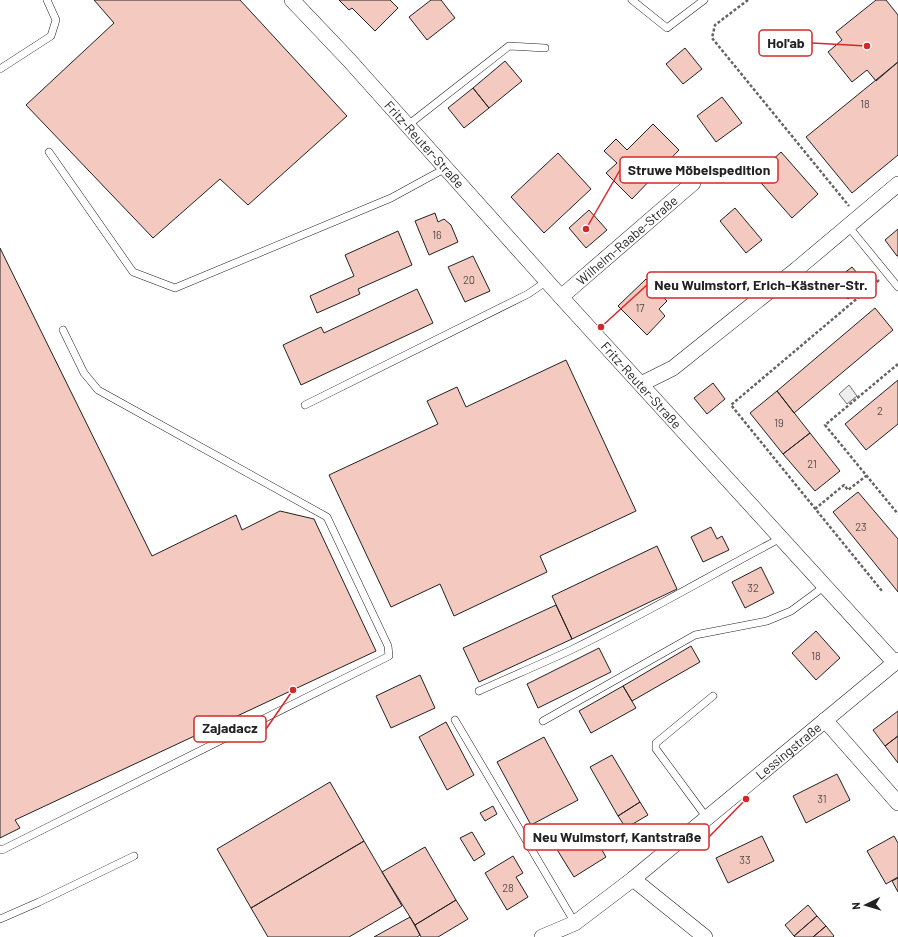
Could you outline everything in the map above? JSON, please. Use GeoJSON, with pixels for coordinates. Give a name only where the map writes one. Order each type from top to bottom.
{"type":"FeatureCollection","features":[{"type":"Feature","properties":{"kind":"street","name":"Fritz-Reuter-Straße"},"geometry":{"type":"LineString","coordinates":[[292,0],[349,60],[561,297],[781,538],[896,661]]}},
{"type":"Feature","properties":{"kind":"street","name":"Wilhelm-Raabe-Straße"},"geometry":{"type":"LineString","coordinates":[[561,297],[693,183]]}},
{"type":"Feature","properties":{"kind":"street"},"geometry":{"type":"LineString","coordinates":[[641,384],[673,368],[760,297],[797,269],[852,221],[898,184]]}},
{"type":"Feature","properties":{"kind":"street","name":"Lessingstraße"},"geometry":{"type":"LineString","coordinates":[[542,937],[576,923],[633,879],[896,661]]}},
{"type":"Feature","properties":{"kind":"street"},"geometry":{"type":"LineString","coordinates":[[826,720],[898,803]]}},
{"type":"Feature","properties":{"kind":"street"},"geometry":{"type":"LineString","coordinates":[[633,879],[705,937]]}},
{"type":"Feature","properties":{"kind":"lane"},"geometry":{"type":"LineString","coordinates":[[0,69],[51,36],[56,20],[47,0]]}},
{"type":"Feature","properties":{"kind":"lane"},"geometry":{"type":"LineString","coordinates":[[632,0],[667,28],[704,0]]}},
{"type":"Feature","properties":{"kind":"lane"},"geometry":{"type":"LineString","coordinates":[[408,126],[509,46],[545,48]]}},
{"type":"Feature","properties":{"kind":"lane"},"geometry":{"type":"LineString","coordinates":[[49,152],[133,272],[175,288],[391,198],[446,168]]}},
{"type":"Feature","properties":{"kind":"lane"},"geometry":{"type":"LineString","coordinates":[[852,221],[898,287]]}},
{"type":"Feature","properties":{"kind":"lane"},"geometry":{"type":"LineString","coordinates":[[305,405],[528,294],[547,281]]}},
{"type":"Feature","properties":{"kind":"lane"},"geometry":{"type":"LineString","coordinates":[[0,849],[2,850],[389,656],[388,646],[328,517],[98,390],[84,373],[64,330]]}},
{"type":"Feature","properties":{"kind":"lane"},"geometry":{"type":"LineString","coordinates":[[479,691],[571,650],[781,538]]}},
{"type":"Feature","properties":{"kind":"lane"},"geometry":{"type":"LineString","coordinates":[[543,721],[695,635],[767,622],[791,611],[825,586]]}},
{"type":"Feature","properties":{"kind":"lane"},"geometry":{"type":"LineString","coordinates":[[707,818],[656,749],[656,742],[713,696]]}},
{"type":"Feature","properties":{"kind":"lane"},"geometry":{"type":"LineString","coordinates":[[455,720],[576,923]]}},
{"type":"Feature","properties":{"kind":"lane"},"geometry":{"type":"LineString","coordinates":[[0,918],[39,902],[134,856]]}},
{"type":"Feature","properties":{"kind":"path"},"geometry":{"type":"LineString","coordinates":[[748,0],[715,25],[712,38],[852,221]]}},
{"type":"Feature","properties":{"kind":"path"},"geometry":{"type":"LineString","coordinates":[[882,591],[731,405],[887,273]]}},
{"type":"Feature","properties":{"kind":"path"},"geometry":{"type":"LineString","coordinates":[[898,364],[825,425],[898,514]]}},
{"type":"Feature","properties":{"kind":"path"},"geometry":{"type":"LineString","coordinates":[[815,509],[844,486],[848,490],[866,476]]}},
{"type":"Feature","properties":{"kind":"shaded area"},"geometry":{"type":"Polygon","coordinates":[[[849,385],[857,396],[847,404],[839,394],[849,385]]]}},
{"type":"Feature","properties":{"kind":"building"},"geometry":{"type":"Polygon","coordinates":[[[94,0],[240,0],[347,116],[248,205],[220,179],[153,238],[26,105],[114,23],[94,0]]]}},
{"type":"Feature","properties":{"kind":"building"},"geometry":{"type":"Polygon","coordinates":[[[339,0],[390,0],[398,8],[375,31],[352,8],[349,10],[339,0]]]}},
{"type":"Feature","properties":{"kind":"building"},"geometry":{"type":"Polygon","coordinates":[[[431,0],[441,0],[455,18],[427,40],[409,17],[431,0]]]}},
{"type":"Feature","properties":{"kind":"building"},"geometry":{"type":"Polygon","coordinates":[[[876,0],[886,0],[898,15],[898,62],[876,81],[867,70],[852,82],[828,52],[842,40],[836,32],[876,0]]]}},
{"type":"Feature","properties":{"kind":"building"},"geometry":{"type":"Polygon","coordinates":[[[685,48],[702,69],[683,84],[666,64],[685,48]]]}},
{"type":"Feature","properties":{"kind":"building"},"geometry":{"type":"Polygon","coordinates":[[[505,61],[522,81],[489,108],[473,88],[505,61]]]}},
{"type":"Feature","properties":{"kind":"building"},"geometry":{"type":"Polygon","coordinates":[[[898,62],[898,155],[852,193],[806,137],[898,62]]]}},
{"type":"Feature","properties":{"kind":"building"},"geometry":{"type":"Polygon","coordinates":[[[473,88],[489,108],[464,128],[448,108],[473,88]]]}},
{"type":"Feature","properties":{"kind":"building"},"geometry":{"type":"Polygon","coordinates":[[[722,97],[742,123],[716,142],[697,116],[722,97]]]}},
{"type":"Feature","properties":{"kind":"building"},"geometry":{"type":"Polygon","coordinates":[[[653,124],[679,150],[632,199],[606,173],[617,163],[604,151],[616,139],[627,150],[653,124]]]}},
{"type":"Feature","properties":{"kind":"building"},"geometry":{"type":"Polygon","coordinates":[[[781,152],[818,194],[792,218],[755,176],[781,152]]]}},
{"type":"Feature","properties":{"kind":"building"},"geometry":{"type":"Polygon","coordinates":[[[558,153],[591,189],[544,233],[511,197],[558,153]]]}},
{"type":"Feature","properties":{"kind":"building"},"geometry":{"type":"Polygon","coordinates":[[[735,208],[762,240],[746,253],[720,221],[735,208]]]}},
{"type":"Feature","properties":{"kind":"building"},"geometry":{"type":"Polygon","coordinates":[[[589,210],[607,230],[586,248],[569,228],[589,210]]]}},
{"type":"Feature","properties":{"kind":"building"},"geometry":{"type":"Polygon","coordinates":[[[435,213],[438,222],[444,219],[451,225],[458,242],[429,255],[415,221],[435,213]]]}},
{"type":"Feature","properties":{"kind":"building"},"geometry":{"type":"Polygon","coordinates":[[[898,229],[898,256],[897,256],[885,240],[898,229]]]}},
{"type":"Feature","properties":{"kind":"building"},"geometry":{"type":"Polygon","coordinates":[[[398,231],[412,265],[358,289],[360,294],[317,313],[310,296],[354,276],[345,255],[398,231]]]}},
{"type":"Feature","properties":{"kind":"building"},"geometry":{"type":"Polygon","coordinates":[[[0,248],[152,556],[236,515],[242,530],[280,511],[314,519],[376,651],[15,820],[20,828],[0,838],[0,248]]]}},
{"type":"Feature","properties":{"kind":"building"},"geometry":{"type":"Polygon","coordinates":[[[473,256],[490,291],[465,302],[448,267],[473,256]]]}},
{"type":"Feature","properties":{"kind":"building"},"geometry":{"type":"Polygon","coordinates":[[[852,267],[866,284],[848,299],[834,281],[852,267]]]}},
{"type":"Feature","properties":{"kind":"building"},"geometry":{"type":"Polygon","coordinates":[[[646,279],[667,301],[659,309],[665,316],[647,335],[618,306],[646,279]]]}},
{"type":"Feature","properties":{"kind":"building"},"geometry":{"type":"Polygon","coordinates":[[[417,289],[433,323],[301,385],[283,345],[321,327],[324,333],[417,289]]]}},
{"type":"Feature","properties":{"kind":"building"},"geometry":{"type":"Polygon","coordinates":[[[875,308],[893,330],[794,413],[777,391],[875,308]]]}},
{"type":"Feature","properties":{"kind":"building"},"geometry":{"type":"Polygon","coordinates":[[[566,360],[636,511],[540,556],[547,572],[454,616],[440,584],[391,607],[329,475],[438,424],[427,401],[457,387],[466,407],[566,360]]]}},
{"type":"Feature","properties":{"kind":"building"},"geometry":{"type":"Polygon","coordinates":[[[898,380],[898,424],[866,450],[845,424],[898,380]]]}},
{"type":"Feature","properties":{"kind":"building"},"geometry":{"type":"Polygon","coordinates":[[[713,383],[725,399],[707,414],[694,398],[713,383]]]}},
{"type":"Feature","properties":{"kind":"building"},"geometry":{"type":"Polygon","coordinates":[[[777,391],[810,433],[783,454],[750,413],[777,391]]]}},
{"type":"Feature","properties":{"kind":"building"},"geometry":{"type":"Polygon","coordinates":[[[810,433],[840,471],[815,491],[783,454],[810,433]]]}},
{"type":"Feature","properties":{"kind":"building"},"geometry":{"type":"Polygon","coordinates":[[[858,492],[898,539],[898,592],[833,512],[858,492]]]}},
{"type":"Feature","properties":{"kind":"building"},"geometry":{"type":"Polygon","coordinates":[[[711,527],[717,539],[722,536],[729,550],[703,562],[691,537],[711,527]]]}},
{"type":"Feature","properties":{"kind":"building"},"geometry":{"type":"Polygon","coordinates":[[[657,546],[677,589],[572,639],[552,596],[657,546]]]}},
{"type":"Feature","properties":{"kind":"building"},"geometry":{"type":"Polygon","coordinates":[[[761,567],[774,593],[745,608],[732,582],[761,567]]]}},
{"type":"Feature","properties":{"kind":"building"},"geometry":{"type":"Polygon","coordinates":[[[556,605],[572,639],[479,682],[463,648],[556,605]]]}},
{"type":"Feature","properties":{"kind":"building"},"geometry":{"type":"Polygon","coordinates":[[[816,631],[840,658],[816,680],[792,653],[816,631]]]}},
{"type":"Feature","properties":{"kind":"building"},"geometry":{"type":"Polygon","coordinates":[[[691,646],[700,662],[632,701],[623,686],[691,646]]]}},
{"type":"Feature","properties":{"kind":"building"},"geometry":{"type":"Polygon","coordinates":[[[599,648],[611,672],[538,708],[527,684],[599,648]]]}},
{"type":"Feature","properties":{"kind":"building"},"geometry":{"type":"Polygon","coordinates":[[[420,675],[435,708],[391,728],[376,696],[420,675]]]}},
{"type":"Feature","properties":{"kind":"building"},"geometry":{"type":"Polygon","coordinates":[[[623,686],[636,708],[591,733],[579,711],[623,686]]]}},
{"type":"Feature","properties":{"kind":"building"},"geometry":{"type":"Polygon","coordinates":[[[898,711],[898,736],[885,746],[873,730],[898,711]]]}},
{"type":"Feature","properties":{"kind":"building"},"geometry":{"type":"Polygon","coordinates":[[[446,722],[474,775],[447,790],[419,737],[446,722]]]}},
{"type":"Feature","properties":{"kind":"building"},"geometry":{"type":"Polygon","coordinates":[[[898,736],[898,763],[885,746],[898,736]]]}},
{"type":"Feature","properties":{"kind":"building"},"geometry":{"type":"Polygon","coordinates":[[[544,737],[578,800],[531,825],[497,762],[544,737]]]}},
{"type":"Feature","properties":{"kind":"building"},"geometry":{"type":"Polygon","coordinates":[[[612,755],[640,802],[618,816],[590,767],[612,755]]]}},
{"type":"Feature","properties":{"kind":"building"},"geometry":{"type":"Polygon","coordinates":[[[837,774],[850,800],[806,823],[793,796],[837,774]]]}},
{"type":"Feature","properties":{"kind":"building"},"geometry":{"type":"Polygon","coordinates":[[[330,782],[364,841],[251,908],[217,849],[330,782]]]}},
{"type":"Feature","properties":{"kind":"building"},"geometry":{"type":"Polygon","coordinates":[[[640,802],[648,815],[626,828],[618,816],[640,802]]]}},
{"type":"Feature","properties":{"kind":"building"},"geometry":{"type":"Polygon","coordinates":[[[493,806],[497,814],[485,821],[480,813],[493,806]]]}},
{"type":"Feature","properties":{"kind":"building"},"geometry":{"type":"Polygon","coordinates":[[[589,828],[606,857],[574,877],[556,848],[589,828]]]}},
{"type":"Feature","properties":{"kind":"building"},"geometry":{"type":"Polygon","coordinates":[[[472,832],[485,854],[474,861],[460,838],[472,832]]]}},
{"type":"Feature","properties":{"kind":"building"},"geometry":{"type":"Polygon","coordinates":[[[762,836],[774,861],[728,883],[716,858],[762,836]]]}},
{"type":"Feature","properties":{"kind":"building"},"geometry":{"type":"Polygon","coordinates":[[[894,836],[898,843],[898,877],[886,884],[867,851],[894,836]]]}},
{"type":"Feature","properties":{"kind":"building"},"geometry":{"type":"Polygon","coordinates":[[[364,841],[402,906],[349,937],[268,937],[251,908],[364,841]]]}},
{"type":"Feature","properties":{"kind":"building"},"geometry":{"type":"Polygon","coordinates":[[[425,847],[456,900],[415,925],[382,872],[425,847]]]}},
{"type":"Feature","properties":{"kind":"building"},"geometry":{"type":"Polygon","coordinates":[[[513,856],[523,873],[516,877],[528,897],[507,910],[485,873],[513,856]]]}},
{"type":"Feature","properties":{"kind":"building"},"geometry":{"type":"Polygon","coordinates":[[[898,878],[898,892],[892,881],[898,878]]]}},
{"type":"Feature","properties":{"kind":"building"},"geometry":{"type":"Polygon","coordinates":[[[456,900],[468,919],[438,937],[421,937],[415,925],[456,900]]]}},
{"type":"Feature","properties":{"kind":"building"},"geometry":{"type":"Polygon","coordinates":[[[808,905],[817,916],[794,936],[785,925],[808,905]]]}},
{"type":"Feature","properties":{"kind":"building"},"geometry":{"type":"Polygon","coordinates":[[[817,916],[826,926],[813,937],[794,936],[817,916]]]}},
{"type":"Feature","properties":{"kind":"building"},"geometry":{"type":"Polygon","coordinates":[[[410,917],[420,935],[417,937],[374,937],[410,917]]]}},
{"type":"Feature","properties":{"kind":"building"},"geometry":{"type":"Polygon","coordinates":[[[826,926],[834,936],[833,937],[813,937],[826,926]]]}},
{"type":"Feature","properties":{"kind":"place","name":"Hol'ab"},"geometry":{"type":"Point","coordinates":[867,46]}},
{"type":"Feature","properties":{"kind":"place","name":"Struwe Möbelspedition"},"geometry":{"type":"Point","coordinates":[586,229]}},
{"type":"Feature","properties":{"kind":"place","name":"Neu Wulmstorf, Erich-Kästner-Str."},"geometry":{"type":"Point","coordinates":[601,327]}},
{"type":"Feature","properties":{"kind":"place","name":"Zajadacz"},"geometry":{"type":"Point","coordinates":[293,690]}},
{"type":"Feature","properties":{"kind":"place","name":"Neu Wulmstorf, Kantstraße"},"geometry":{"type":"Point","coordinates":[746,799]}}]}
